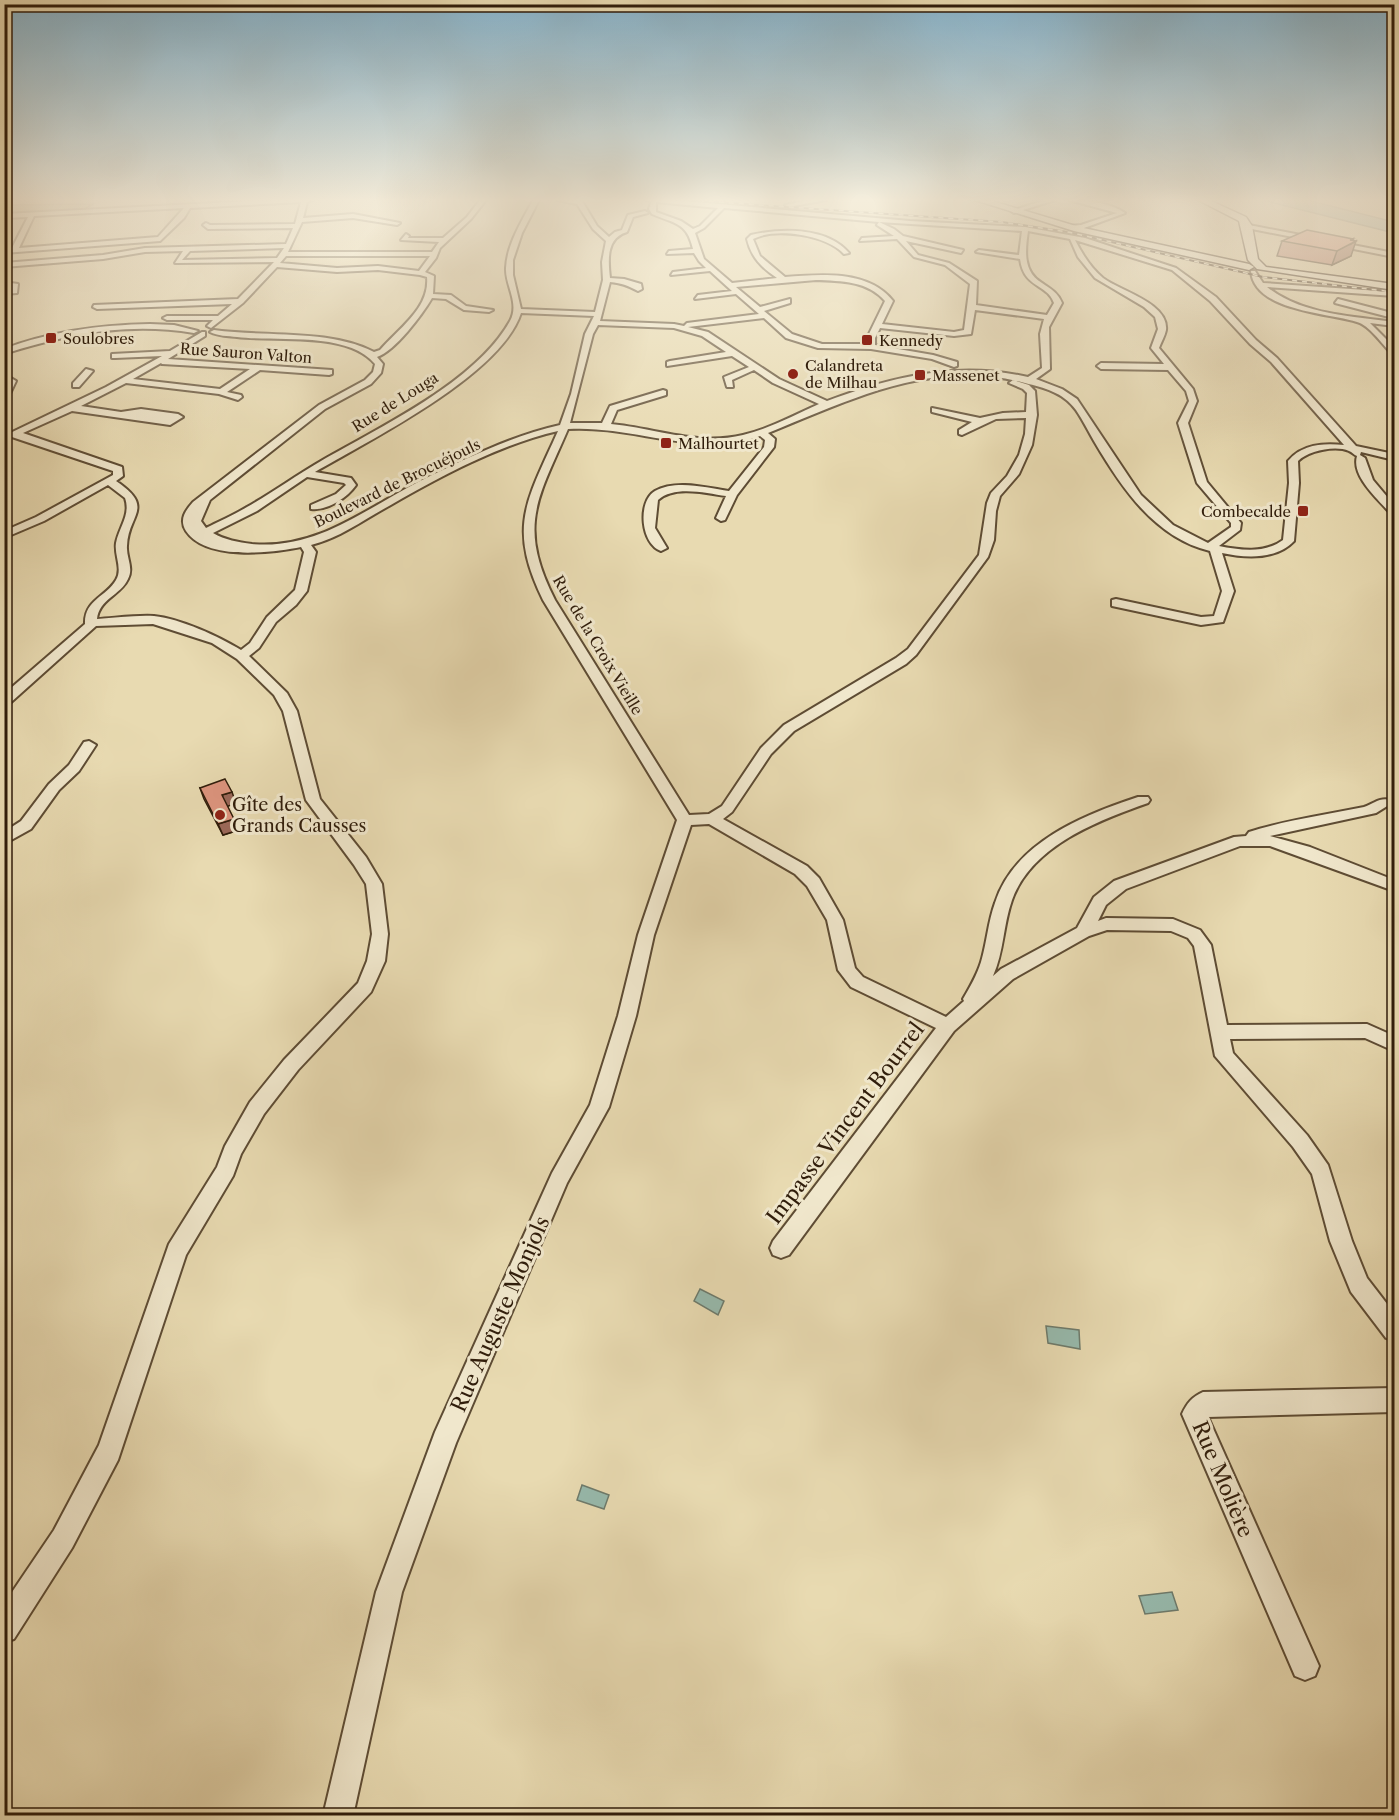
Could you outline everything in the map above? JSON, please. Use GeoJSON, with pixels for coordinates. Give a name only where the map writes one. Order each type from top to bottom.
{"type":"FeatureCollection","features":[{"type":"Feature","properties":{"kind":"main road"},"geometry":{"type":"LineString","coordinates":[[1343,285],[1395,287]]}},
{"type":"Feature","properties":{"kind":"street"},"geometry":{"type":"LineString","coordinates":[[4,292],[14,291],[15,286],[9,285]]}},
{"type":"Feature","properties":{"kind":"street"},"geometry":{"type":"LineString","coordinates":[[9,435],[73,408],[162,361],[207,330],[260,285]]}},
{"type":"Feature","properties":{"kind":"street"},"geometry":{"type":"LineString","coordinates":[[4,352],[27,344],[88,331],[163,328],[341,343],[353,345],[374,355],[383,352],[424,307],[432,285]]}},
{"type":"Feature","properties":{"kind":"street"},"geometry":{"type":"LineString","coordinates":[[513,285],[518,311],[599,314]]}},
{"type":"Feature","properties":{"kind":"street","name":"Rue de la Croix Vieille"},"geometry":{"type":"LineString","coordinates":[[606,285],[596,323],[589,334],[570,413],[574,425],[558,441],[538,489],[529,523],[528,537],[532,561],[550,602],[685,820]]}},
{"type":"Feature","properties":{"kind":"street"},"geometry":{"type":"LineString","coordinates":[[635,285],[638,289]]}},
{"type":"Feature","properties":{"kind":"street"},"geometry":{"type":"LineString","coordinates":[[731,285],[789,336],[804,343],[832,347],[871,347],[933,357],[955,370],[1028,381],[1050,387],[1071,398],[1126,484],[1140,501],[1182,537],[1213,548],[1250,553],[1263,552],[1281,547],[1288,541],[1294,458],[1307,450],[1329,447],[1395,458]]}},
{"type":"Feature","properties":{"kind":"street"},"geometry":{"type":"LineString","coordinates":[[862,285],[878,289],[887,296],[889,301],[879,326],[871,338],[871,347]]}},
{"type":"Feature","properties":{"kind":"street"},"geometry":{"type":"LineString","coordinates":[[879,326],[954,334],[968,332],[974,285]]}},
{"type":"Feature","properties":{"kind":"street"},"geometry":{"type":"LineString","coordinates":[[1028,381],[1046,369],[1042,339],[1047,317],[1058,303],[1058,299],[1041,285]]}},
{"type":"Feature","properties":{"kind":"street"},"geometry":{"type":"LineString","coordinates":[[1111,285],[1154,310],[1159,316],[1162,329],[1155,348],[1190,391],[1193,401],[1183,423],[1202,483],[1236,523],[1236,528],[1213,548]]}},
{"type":"Feature","properties":{"kind":"street"},"geometry":{"type":"LineString","coordinates":[[1196,285],[1213,299],[1253,342],[1274,360],[1360,453],[1395,458]]}},
{"type":"Feature","properties":{"kind":"street"},"geometry":{"type":"LineString","coordinates":[[1259,285],[1285,302],[1332,315],[1395,323]]}},
{"type":"Feature","properties":{"kind":"street"},"geometry":{"type":"LineString","coordinates":[[1265,285],[1276,294],[1301,305],[1395,323]]}},
{"type":"Feature","properties":{"kind":"street"},"geometry":{"type":"LineString","coordinates":[[1320,285],[1395,351]]}},
{"type":"Feature","properties":{"kind":"street"},"geometry":{"type":"LineString","coordinates":[[1326,285],[1395,294]]}},
{"type":"Feature","properties":{"kind":"street"},"geometry":{"type":"LineString","coordinates":[[698,297],[738,292]]}},
{"type":"Feature","properties":{"kind":"street"},"geometry":{"type":"LineString","coordinates":[[428,296],[448,297],[464,308],[489,310]]}},
{"type":"Feature","properties":{"kind":"street"},"geometry":{"type":"LineString","coordinates":[[97,307],[240,301]]}},
{"type":"Feature","properties":{"kind":"street"},"geometry":{"type":"LineString","coordinates":[[596,323],[674,326],[761,313],[787,301]]}},
{"type":"Feature","properties":{"kind":"street"},"geometry":{"type":"LineString","coordinates":[[1338,301],[1395,317]]}},
{"type":"Feature","properties":{"kind":"street"},"geometry":{"type":"LineString","coordinates":[[972,307],[1047,317]]}},
{"type":"Feature","properties":{"kind":"street","name":"Rue de Louga"},"geometry":{"type":"LineString","coordinates":[[205,533],[245,513],[305,474],[403,418],[454,383],[499,340],[518,311]]}},
{"type":"Feature","properties":{"kind":"street"},"geometry":{"type":"LineString","coordinates":[[96,320],[220,318]]}},
{"type":"Feature","properties":{"kind":"street"},"geometry":{"type":"LineString","coordinates":[[674,326],[714,338],[793,390],[826,404]]}},
{"type":"Feature","properties":{"kind":"street"},"geometry":{"type":"LineString","coordinates":[[672,338],[685,329]]}},
{"type":"Feature","properties":{"kind":"street"},"geometry":{"type":"LineString","coordinates":[[115,356],[173,353]]}},
{"type":"Feature","properties":{"kind":"street"},"geometry":{"type":"LineString","coordinates":[[670,364],[734,353]]}},
{"type":"Feature","properties":{"kind":"street","name":"Boulevard de Brocuéjouls"},"geometry":{"type":"LineString","coordinates":[[374,355],[379,364],[368,382],[322,407],[206,498],[189,513],[187,523],[191,531],[199,538],[216,545],[245,550],[304,543],[341,529],[412,489],[545,431],[574,425],[606,424],[707,442],[734,440],[761,432],[826,404],[887,384],[955,370]]}},
{"type":"Feature","properties":{"kind":"street","name":"Rue Sauron Valton"},"geometry":{"type":"LineString","coordinates":[[162,361],[329,372]]}},
{"type":"Feature","properties":{"kind":"street"},"geometry":{"type":"LineString","coordinates":[[1101,366],[1169,367]]}},
{"type":"Feature","properties":{"kind":"street"},"geometry":{"type":"LineString","coordinates":[[222,392],[259,367]]}},
{"type":"Feature","properties":{"kind":"street"},"geometry":{"type":"LineString","coordinates":[[730,385],[727,379],[755,367]]}},
{"type":"Feature","properties":{"kind":"street"},"geometry":{"type":"LineString","coordinates":[[685,820],[712,819],[727,809],[766,751],[789,728],[901,661],[912,652],[984,555],[991,540],[988,520],[996,495],[1013,475],[1024,456],[1029,440],[1032,415],[1029,404],[1031,390],[1020,384],[955,370]]}},
{"type":"Feature","properties":{"kind":"street"},"geometry":{"type":"LineString","coordinates":[[76,385],[89,371]]}},
{"type":"Feature","properties":{"kind":"street"},"geometry":{"type":"LineString","coordinates":[[4,376],[12,381],[4,398]]}},
{"type":"Feature","properties":{"kind":"street"},"geometry":{"type":"LineString","coordinates":[[126,381],[222,392],[238,397]]}},
{"type":"Feature","properties":{"kind":"street"},"geometry":{"type":"LineString","coordinates":[[606,424],[614,408],[663,393]]}},
{"type":"Feature","properties":{"kind":"street"},"geometry":{"type":"LineString","coordinates":[[73,408],[121,415],[170,422],[178,417],[141,412],[121,415]]}},
{"type":"Feature","properties":{"kind":"street"},"geometry":{"type":"LineString","coordinates":[[935,410],[979,421]]}},
{"type":"Feature","properties":{"kind":"street"},"geometry":{"type":"LineString","coordinates":[[570,413],[574,425]]}},
{"type":"Feature","properties":{"kind":"street"},"geometry":{"type":"LineString","coordinates":[[962,432],[979,421],[998,415],[1032,415]]}},
{"type":"Feature","properties":{"kind":"street"},"geometry":{"type":"LineString","coordinates":[[545,431],[558,441]]}},
{"type":"Feature","properties":{"kind":"street"},"geometry":{"type":"LineString","coordinates":[[721,518],[732,494],[769,447],[770,439],[761,432]]}},
{"type":"Feature","properties":{"kind":"street"},"geometry":{"type":"LineString","coordinates":[[4,535],[110,482],[117,476],[118,469],[9,435]]}},
{"type":"Feature","properties":{"kind":"street"},"geometry":{"type":"LineString","coordinates":[[1360,453],[1361,469],[1395,511]]}},
{"type":"Feature","properties":{"kind":"street"},"geometry":{"type":"LineString","coordinates":[[305,474],[346,480],[351,485],[350,489],[331,501],[315,507]]}},
{"type":"Feature","properties":{"kind":"street"},"geometry":{"type":"LineString","coordinates":[[92,624],[90,618],[96,605],[121,582],[124,574],[121,546],[130,521],[132,505],[129,497],[110,482]]}},
{"type":"Feature","properties":{"kind":"street"},"geometry":{"type":"LineString","coordinates":[[661,548],[651,536],[648,523],[653,500],[660,493],[684,489],[732,494]]}},
{"type":"Feature","properties":{"kind":"street","name":"Boulevard de Brocuéjouls"},"geometry":{"type":"LineString","coordinates":[[196,521],[206,498]]}},
{"type":"Feature","properties":{"kind":"street","name":"Rue de Louga"},"geometry":{"type":"LineString","coordinates":[[196,521],[230,519]]}},
{"type":"Feature","properties":{"kind":"street"},"geometry":{"type":"LineString","coordinates":[[196,521],[205,533]]}},
{"type":"Feature","properties":{"kind":"street","name":"Boulevard de Brocuéjouls"},"geometry":{"type":"LineString","coordinates":[[205,533],[227,543],[263,548]]}},
{"type":"Feature","properties":{"kind":"street"},"geometry":{"type":"LineString","coordinates":[[241,657],[255,645],[271,620],[301,591],[310,552],[304,543]]}},
{"type":"Feature","properties":{"kind":"street"},"geometry":{"type":"LineString","coordinates":[[1116,603],[1201,621],[1219,619],[1228,591],[1213,548]]}},
{"type":"Feature","properties":{"kind":"street"},"geometry":{"type":"LineString","coordinates":[[4,701],[92,624],[154,620],[216,640],[241,657],[286,701],[313,800],[360,861],[374,884],[380,934],[376,961],[365,987],[291,1065],[257,1108],[232,1152],[226,1170],[177,1251],[109,1451],[63,1539],[4,1629]]}},
{"type":"Feature","properties":{"kind":"street"},"geometry":{"type":"LineString","coordinates":[[4,839],[26,825],[54,787],[74,768],[88,745]]}},
{"type":"Feature","properties":{"kind":"street"},"geometry":{"type":"LineString","coordinates":[[967,1008],[987,970],[1006,894],[1021,870],[1048,845],[1111,810],[1143,800]]}},
{"type":"Feature","properties":{"kind":"street"},"geometry":{"type":"LineString","coordinates":[[1083,932],[1100,901],[1120,885],[1281,827],[1371,810],[1385,803]]}},
{"type":"Feature","properties":{"kind":"street"},"geometry":{"type":"LineString","coordinates":[[712,819],[801,870],[813,882],[835,920],[847,970],[857,982],[948,1026]]}},
{"type":"Feature","properties":{"kind":"street","name":"Rue Auguste Monjols"},"geometry":{"type":"LineString","coordinates":[[338,1815],[389,1592],[444,1441],[559,1179],[599,1107],[627,1016],[646,935],[685,820]]}},
{"type":"Feature","properties":{"kind":"street"},"geometry":{"type":"LineString","coordinates":[[1239,841],[1270,841],[1304,850],[1395,886]]}},
{"type":"Feature","properties":{"kind":"street","name":"Impasse Vincent Bourrel"},"geometry":{"type":"LineString","coordinates":[[781,1248],[948,1026],[1007,974],[1083,932],[1107,924],[1173,925],[1194,934],[1202,945],[1224,1056],[1300,1141],[1321,1171],[1341,1241],[1359,1285],[1395,1330]]}},
{"type":"Feature","properties":{"kind":"street"},"geometry":{"type":"LineString","coordinates":[[1220,1032],[1367,1031],[1395,1044]]}},
{"type":"Feature","properties":{"kind":"street","name":"Rue Molière"},"geometry":{"type":"LineString","coordinates":[[1305,1666],[1194,1414],[1203,1404],[1395,1400]]}},
{"type":"Feature","properties":{"kind":"shaded area"},"geometry":{"type":"Polygon","coordinates":[[[700,1289],[724,1301],[718,1315],[694,1301],[700,1289]]]}},
{"type":"Feature","properties":{"kind":"shaded area"},"geometry":{"type":"Polygon","coordinates":[[[1046,1326],[1079,1330],[1080,1349],[1048,1343],[1046,1326]]]}},
{"type":"Feature","properties":{"kind":"shaded area"},"geometry":{"type":"Polygon","coordinates":[[[582,1485],[609,1495],[604,1509],[577,1500],[582,1485]]]}},
{"type":"Feature","properties":{"kind":"shaded area"},"geometry":{"type":"Polygon","coordinates":[[[1172,1592],[1178,1610],[1145,1614],[1139,1596],[1172,1592]]]}},
{"type":"Feature","properties":{"kind":"building"},"geometry":{"type":"Polygon","coordinates":[[[225,779],[232,792],[222,795],[234,819],[218,824],[200,788],[225,779]]]}},
{"type":"Feature","properties":{"kind":"railway"},"geometry":{"type":"LineString","coordinates":[[1332,285],[1394,292]]}},
{"type":"Feature","properties":{"kind":"place","name":"Soulobres"},"geometry":{"type":"Point","coordinates":[51,338]}},
{"type":"Feature","properties":{"kind":"place","name":"Kennedy"},"geometry":{"type":"Point","coordinates":[867,340]}},
{"type":"Feature","properties":{"kind":"place","name":"Calandreta de Milhau"},"geometry":{"type":"Point","coordinates":[793,374]}},
{"type":"Feature","properties":{"kind":"place","name":"Massenet"},"geometry":{"type":"Point","coordinates":[920,375]}},
{"type":"Feature","properties":{"kind":"place","name":"Malhourtet"},"geometry":{"type":"Point","coordinates":[666,443]}},
{"type":"Feature","properties":{"kind":"place","name":"Combecalde"},"geometry":{"type":"Point","coordinates":[1303,511]}},
{"type":"Feature","properties":{"kind":"place","name":"Gîte des Grands Causses"},"geometry":{"type":"Point","coordinates":[220,815]}}]}
